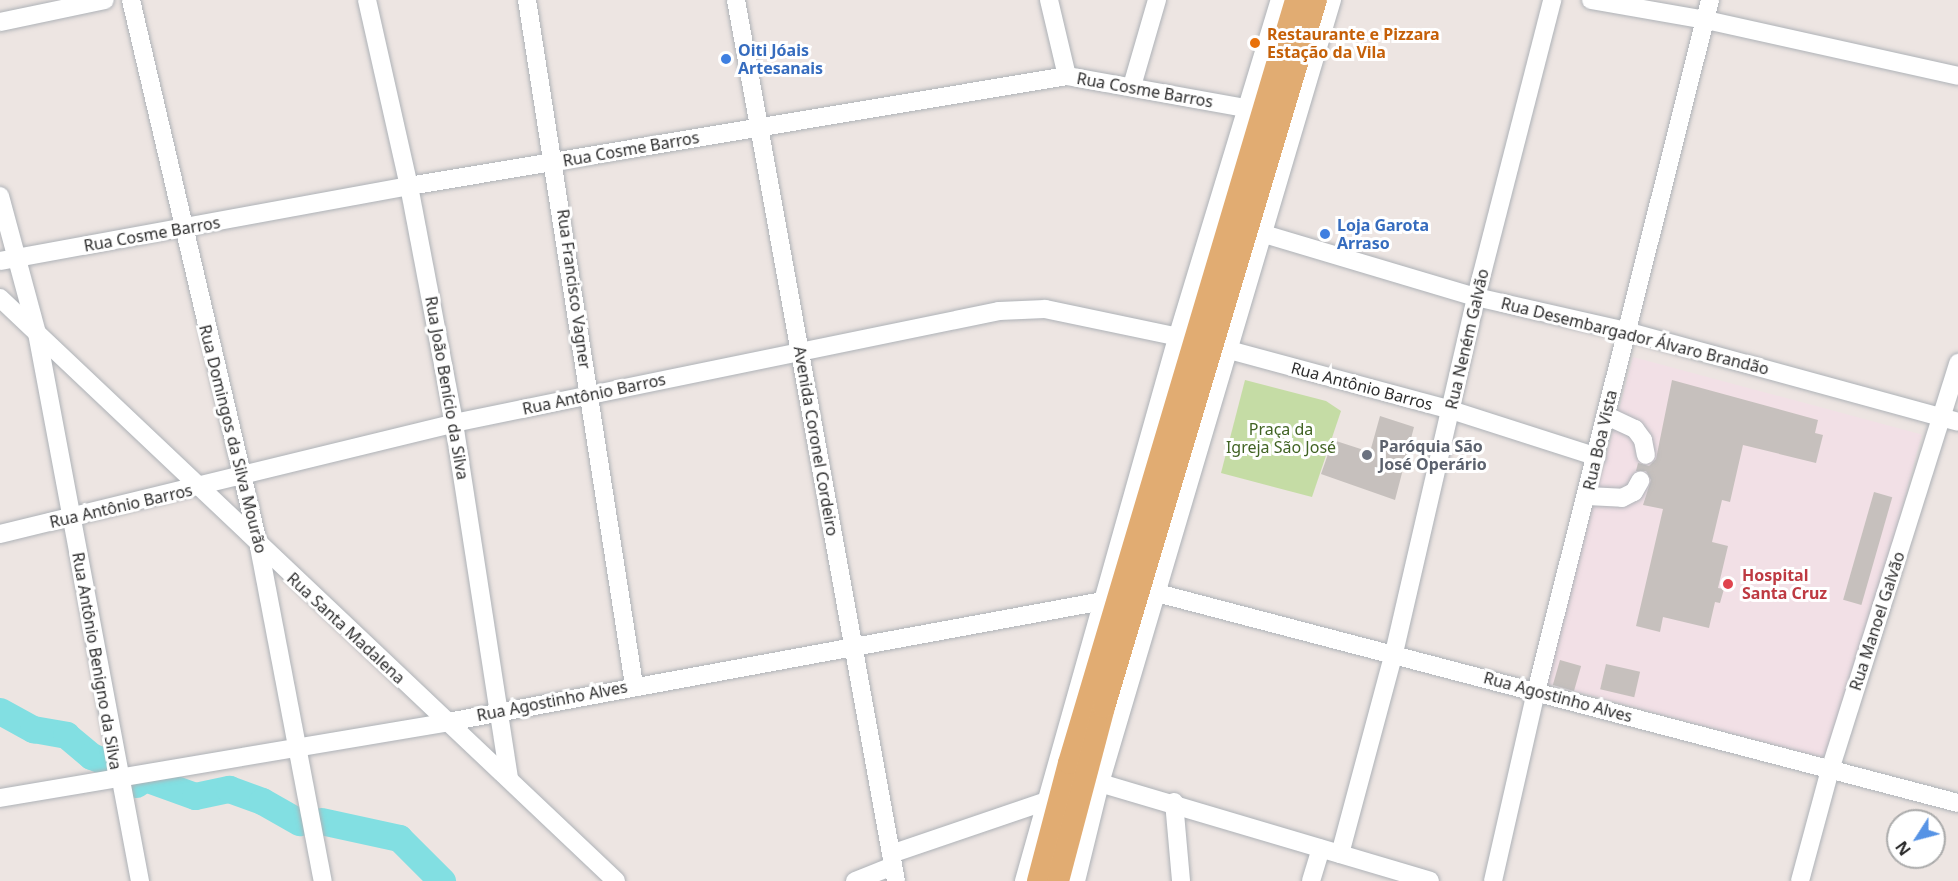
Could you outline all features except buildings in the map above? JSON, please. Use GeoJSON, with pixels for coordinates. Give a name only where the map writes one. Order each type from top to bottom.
{"type":"FeatureCollection","features":[{"type":"Feature","properties":{"kind":"main road"},"geometry":{"type":"LineString","coordinates":[[1058,881],[1143,547],[1185,339],[1243,211],[1254,110],[1296,0]]}},
{"type":"Feature","properties":{"kind":"main road"},"geometry":{"type":"LineString","coordinates":[[1038,881],[1143,547],[1243,211],[1316,0]]}},
{"type":"Feature","properties":{"kind":"street"},"geometry":{"type":"LineString","coordinates":[[0,22],[105,0]]}},
{"type":"Feature","properties":{"kind":"street","name":"Rua Domingos da Silva Mourão"},"geometry":{"type":"LineString","coordinates":[[131,0],[182,229],[259,546],[323,881]]}},
{"type":"Feature","properties":{"kind":"street","name":"Rua João Benício da Silva"},"geometry":{"type":"LineString","coordinates":[[367,0],[409,186],[454,423],[501,710],[509,779]]}},
{"type":"Feature","properties":{"kind":"street","name":"Rua Francisco Vagner"},"geometry":{"type":"LineString","coordinates":[[527,0],[555,163],[634,685]]}},
{"type":"Feature","properties":{"kind":"street","name":"Avenida Coronel Cordeiro"},"geometry":{"type":"LineString","coordinates":[[736,0],[893,867]]}},
{"type":"Feature","properties":{"kind":"street"},"geometry":{"type":"LineString","coordinates":[[1049,0],[1067,76]]}},
{"type":"Feature","properties":{"kind":"street"},"geometry":{"type":"LineString","coordinates":[[1132,86],[1158,0]]}},
{"type":"Feature","properties":{"kind":"street"},"geometry":{"type":"LineString","coordinates":[[1254,110],[1280,0]]}},
{"type":"Feature","properties":{"kind":"street"},"geometry":{"type":"LineString","coordinates":[[1076,881],[1100,783],[1229,350],[1243,211],[1332,0]]}},
{"type":"Feature","properties":{"kind":"street","name":"Rua Neném Galvão"},"geometry":{"type":"LineString","coordinates":[[1340,854],[1394,653],[1476,297],[1552,0]]}},
{"type":"Feature","properties":{"kind":"street"},"geometry":{"type":"LineString","coordinates":[[1591,0],[1706,20],[1958,76]]}},
{"type":"Feature","properties":{"kind":"street","name":"Rua Boa Vista"},"geometry":{"type":"LineString","coordinates":[[1493,881],[1536,692],[1597,457],[1626,331],[1710,0]]}},
{"type":"Feature","properties":{"kind":"street","name":"Rua Cosme Barros"},"geometry":{"type":"LineString","coordinates":[[8,260],[409,186],[1067,76],[1254,110]]}},
{"type":"Feature","properties":{"kind":"street","name":"Rua Antônio Benigno da Silva"},"geometry":{"type":"LineString","coordinates":[[0,196],[8,260],[37,333],[118,779],[140,881]]}},
{"type":"Feature","properties":{"kind":"street","name":"Rua Desembargador Álvaro Brandão"},"geometry":{"type":"LineString","coordinates":[[1243,211],[1476,297],[1626,331],[1950,419]]}},
{"type":"Feature","properties":{"kind":"street","name":"Rua Santa Madalena"},"geometry":{"type":"LineString","coordinates":[[0,298],[200,487],[259,546],[616,881]]}},
{"type":"Feature","properties":{"kind":"street","name":"Rua Antônio Barros"},"geometry":{"type":"LineString","coordinates":[[0,534],[200,487],[240,474],[454,423],[999,311],[1034,310],[1185,339]]}},
{"type":"Feature","properties":{"kind":"street"},"geometry":{"type":"LineString","coordinates":[[1024,881],[1044,802],[1103,601],[1185,339]]}},
{"type":"Feature","properties":{"kind":"street","name":"Rua Antônio Barros"},"geometry":{"type":"LineString","coordinates":[[1229,350],[1451,410],[1597,457]]}},
{"type":"Feature","properties":{"kind":"street","name":"Rua Manoel Galvão"},"geometry":{"type":"LineString","coordinates":[[1800,881],[1830,770],[1950,419],[1958,363]]}},
{"type":"Feature","properties":{"kind":"street"},"geometry":{"type":"LineString","coordinates":[[1606,416],[1635,429],[1643,440],[1646,455]]}},
{"type":"Feature","properties":{"kind":"street"},"geometry":{"type":"LineString","coordinates":[[1587,496],[1622,498],[1634,492],[1640,481]]}},
{"type":"Feature","properties":{"kind":"street","name":"Rua Agostinho Alves"},"geometry":{"type":"LineString","coordinates":[[1157,593],[1958,802]]}},
{"type":"Feature","properties":{"kind":"street","name":"Rua Agostinho Alves"},"geometry":{"type":"LineString","coordinates":[[0,798],[448,722],[634,685],[1103,601]]}},
{"type":"Feature","properties":{"kind":"street"},"geometry":{"type":"LineString","coordinates":[[1100,783],[1174,802],[1430,881]]}},
{"type":"Feature","properties":{"kind":"street"},"geometry":{"type":"LineString","coordinates":[[855,881],[1044,802]]}},
{"type":"Feature","properties":{"kind":"street"},"geometry":{"type":"LineString","coordinates":[[1174,802],[1181,881]]}},
{"type":"Feature","properties":{"kind":"street"},"geometry":{"type":"LineString","coordinates":[[1311,881],[1321,848]]}},
{"type":"Feature","properties":{"kind":"shaded area","name":"Hospital Santa Cruz"},"geometry":{"type":"Polygon","coordinates":[[[1633,357],[1922,434],[1834,761],[1546,683],[1633,357]]]}},
{"type":"Feature","properties":{"kind":"green space","name":"Praça da Igreja São José"},"geometry":{"type":"Polygon","coordinates":[[[1245,380],[1326,401],[1341,411],[1312,497],[1221,473],[1245,380]]]}},
{"type":"Feature","properties":{"kind":"waterway"},"geometry":{"type":"LineString","coordinates":[[0,711],[33,729],[66,735],[91,756],[104,761]]}},
{"type":"Feature","properties":{"kind":"waterway"},"geometry":{"type":"LineString","coordinates":[[136,784],[145,778],[195,796],[229,789],[262,801],[299,822]]}},
{"type":"Feature","properties":{"kind":"waterway"},"geometry":{"type":"LineString","coordinates":[[321,821],[399,838],[442,881]]}},
{"type":"Feature","properties":{"kind":"place","name":"Restaurante e Pizzara Estação da Vila"},"geometry":{"type":"Point","coordinates":[1255,43]}},
{"type":"Feature","properties":{"kind":"place","name":"Oiti Jóais Artesanais"},"geometry":{"type":"Point","coordinates":[726,59]}},
{"type":"Feature","properties":{"kind":"place","name":"Loja Garota Arraso"},"geometry":{"type":"Point","coordinates":[1325,234]}},
{"type":"Feature","properties":{"kind":"place","name":"Paróquia São José Operário"},"geometry":{"type":"Point","coordinates":[1367,455]}},
{"type":"Feature","properties":{"kind":"place","name":"Hospital Santa Cruz"},"geometry":{"type":"Point","coordinates":[1728,584]}}]}
